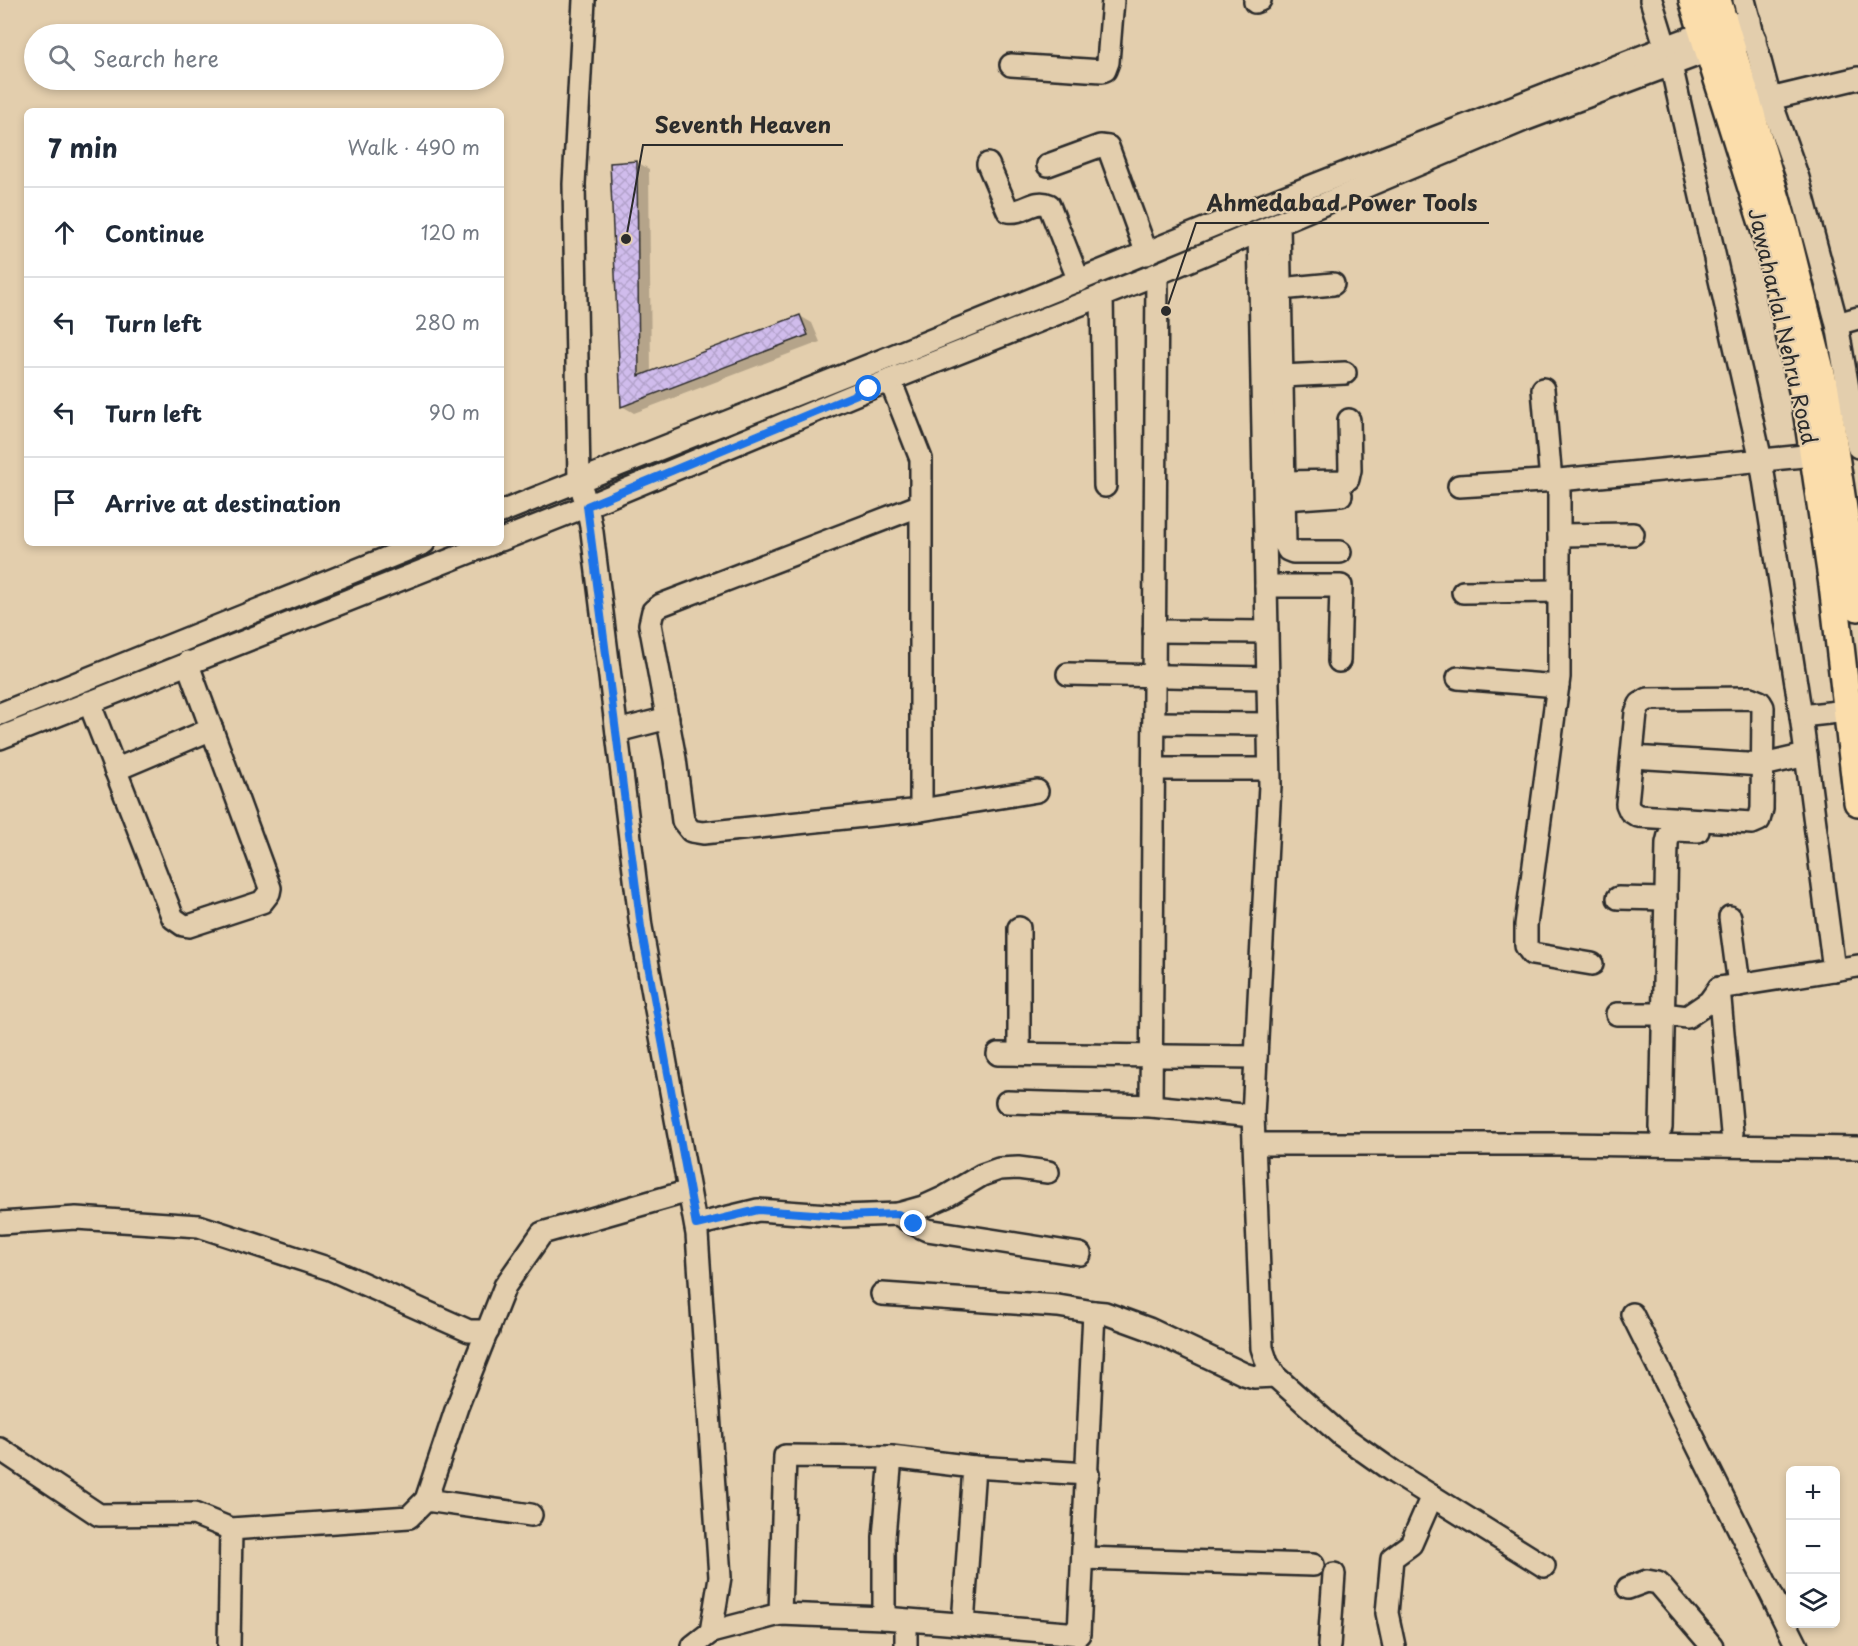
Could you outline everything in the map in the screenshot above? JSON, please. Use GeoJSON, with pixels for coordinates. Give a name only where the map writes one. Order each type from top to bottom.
{"type":"FeatureCollection","features":[{"type":"Feature","properties":{"kind":"main road","name":"Jawaharlal Nehru Road"},"geometry":{"type":"LineString","coordinates":[[1693,0],[1731,31],[1767,236],[1806,403],[1833,585],[1858,802]]}},
{"type":"Feature","properties":{"kind":"main road","name":"Jawaharlal Nehru Road"},"geometry":{"type":"LineString","coordinates":[[1717,0],[1759,102],[1785,229],[1825,390],[1858,607]]}},
{"type":"Feature","properties":{"kind":"street"},"geometry":{"type":"LineString","coordinates":[[584,0],[574,184],[579,480],[587,506],[641,927],[696,1225],[720,1576],[711,1632]]}},
{"type":"Feature","properties":{"kind":"street"},"geometry":{"type":"LineString","coordinates":[[1011,65],[1105,70],[1108,62],[1113,0],[1121,0]]}},
{"type":"Feature","properties":{"kind":"street"},"geometry":{"type":"LineString","coordinates":[[1651,0],[1668,56],[1761,460],[1801,716],[1834,970]]}},
{"type":"Feature","properties":{"kind":"street"},"geometry":{"type":"LineString","coordinates":[[504,511],[1147,254],[1256,208],[1731,31]]}},
{"type":"Feature","properties":{"kind":"street"},"geometry":{"type":"LineString","coordinates":[[504,539],[890,380],[1157,274],[1524,120],[1668,56]]}},
{"type":"Feature","properties":{"kind":"street"},"geometry":{"type":"LineString","coordinates":[[1858,78],[1759,102],[1798,178],[1837,324],[1858,447]]}},
{"type":"Feature","properties":{"kind":"street"},"geometry":{"type":"LineString","coordinates":[[1048,165],[1100,146],[1108,147],[1147,254]]}},
{"type":"Feature","properties":{"kind":"street"},"geometry":{"type":"LineString","coordinates":[[988,164],[1008,211],[1016,212],[1040,202],[1049,205],[1079,281]]}},
{"type":"Feature","properties":{"kind":"street"},"geometry":{"type":"LineString","coordinates":[[1279,222],[1285,544],[1288,550],[1293,552],[1340,552]]}},
{"type":"Feature","properties":{"kind":"street"},"geometry":{"type":"LineString","coordinates":[[1259,231],[1269,724],[1269,769],[1253,1116],[1262,1348],[1275,1376],[1341,1436],[1544,1566]]}},
{"type":"Feature","properties":{"kind":"street"},"geometry":{"type":"LineString","coordinates":[[1151,1106],[1157,274]]}},
{"type":"Feature","properties":{"kind":"street"},"geometry":{"type":"LineString","coordinates":[[1280,289],[1333,284]]}},
{"type":"Feature","properties":{"kind":"street"},"geometry":{"type":"LineString","coordinates":[[1102,295],[1105,486]]}},
{"type":"Feature","properties":{"kind":"street"},"geometry":{"type":"LineString","coordinates":[[1837,324],[1858,318]]}},
{"type":"Feature","properties":{"kind":"street"},"geometry":{"type":"LineString","coordinates":[[1282,376],[1345,373]]}},
{"type":"Feature","properties":{"kind":"street"},"geometry":{"type":"LineString","coordinates":[[890,380],[921,459],[921,810]]}},
{"type":"Feature","properties":{"kind":"street"},"geometry":{"type":"LineString","coordinates":[[1543,389],[1555,481],[1559,535],[1558,686],[1526,925],[1526,946],[1532,954],[1592,964]]}},
{"type":"Feature","properties":{"kind":"street"},"geometry":{"type":"LineString","coordinates":[[1284,484],[1348,479],[1350,470],[1349,420]]}},
{"type":"Feature","properties":{"kind":"street"},"geometry":{"type":"LineString","coordinates":[[1459,486],[1555,481],[1814,455]]}},
{"type":"Feature","properties":{"kind":"street"},"geometry":{"type":"LineString","coordinates":[[1284,484],[1337,467]]}},
{"type":"Feature","properties":{"kind":"street"},"geometry":{"type":"LineString","coordinates":[[1284,484],[1341,495]]}},
{"type":"Feature","properties":{"kind":"street"},"geometry":{"type":"LineString","coordinates":[[921,505],[661,605],[653,611],[650,624],[668,718],[683,821],[691,831],[703,832],[921,810],[1037,791]]}},
{"type":"Feature","properties":{"kind":"street"},"geometry":{"type":"LineString","coordinates":[[1559,535],[1634,534]]}},
{"type":"Feature","properties":{"kind":"street"},"geometry":{"type":"LineString","coordinates":[[0,714],[417,546]]}},
{"type":"Feature","properties":{"kind":"street"},"geometry":{"type":"LineString","coordinates":[[0,738],[485,546]]}},
{"type":"Feature","properties":{"kind":"street"},"geometry":{"type":"LineString","coordinates":[[1266,586],[1341,586],[1339,662]]}},
{"type":"Feature","properties":{"kind":"street"},"geometry":{"type":"LineString","coordinates":[[1463,592],[1559,591]]}},
{"type":"Feature","properties":{"kind":"street"},"geometry":{"type":"LineString","coordinates":[[1154,631],[1267,632]]}},
{"type":"Feature","properties":{"kind":"street"},"geometry":{"type":"LineString","coordinates":[[89,702],[173,918],[189,926],[262,902],[270,888],[187,663]]}},
{"type":"Feature","properties":{"kind":"street"},"geometry":{"type":"LineString","coordinates":[[1068,674],[1268,678]]}},
{"type":"Feature","properties":{"kind":"street"},"geometry":{"type":"LineString","coordinates":[[1458,678],[1558,686]]}},
{"type":"Feature","properties":{"kind":"street"},"geometry":{"type":"LineString","coordinates":[[1750,698],[1760,702],[1763,707],[1763,765],[1761,815],[1759,820],[1752,823],[1638,816],[1633,814],[1627,804],[1636,713],[1640,704],[1648,699],[1750,698]]}},
{"type":"Feature","properties":{"kind":"street"},"geometry":{"type":"LineString","coordinates":[[1801,716],[1847,711]]}},
{"type":"Feature","properties":{"kind":"street"},"geometry":{"type":"LineString","coordinates":[[617,731],[668,718]]}},
{"type":"Feature","properties":{"kind":"street"},"geometry":{"type":"LineString","coordinates":[[1154,723],[1269,724]]}},
{"type":"Feature","properties":{"kind":"street"},"geometry":{"type":"LineString","coordinates":[[115,770],[212,729]]}},
{"type":"Feature","properties":{"kind":"street"},"geometry":{"type":"LineString","coordinates":[[1632,757],[1763,765],[1806,755]]}},
{"type":"Feature","properties":{"kind":"street"},"geometry":{"type":"LineString","coordinates":[[1154,769],[1269,769]]}},
{"type":"Feature","properties":{"kind":"street"},"geometry":{"type":"LineString","coordinates":[[1661,1128],[1667,843],[1675,830],[1723,831]]}},
{"type":"Feature","properties":{"kind":"street"},"geometry":{"type":"LineString","coordinates":[[1618,898],[1666,899]]}},
{"type":"Feature","properties":{"kind":"street"},"geometry":{"type":"LineString","coordinates":[[1730,917],[1731,1133]]}},
{"type":"Feature","properties":{"kind":"street"},"geometry":{"type":"LineString","coordinates":[[1019,928],[1008,1054],[1256,1058]]}},
{"type":"Feature","properties":{"kind":"street"},"geometry":{"type":"LineString","coordinates":[[1617,1014],[1663,1014],[1687,1017],[1729,987],[1858,966]]}},
{"type":"Feature","properties":{"kind":"street"},"geometry":{"type":"LineString","coordinates":[[1007,1102],[1151,1106],[1253,1116]]}},
{"type":"Feature","properties":{"kind":"street"},"geometry":{"type":"LineString","coordinates":[[1254,1144],[1551,1144],[1858,1148]]}},
{"type":"Feature","properties":{"kind":"street"},"geometry":{"type":"LineString","coordinates":[[696,1225],[758,1210],[842,1216],[898,1214],[923,1207],[982,1175],[999,1169],[1018,1168],[1048,1172]]}},
{"type":"Feature","properties":{"kind":"street"},"geometry":{"type":"LineString","coordinates":[[0,1449],[99,1515],[194,1514],[231,1529],[408,1517],[426,1500],[457,1407],[505,1286],[542,1233],[689,1191]]}},
{"type":"Feature","properties":{"kind":"street"},"geometry":{"type":"LineString","coordinates":[[898,1214],[927,1230],[1080,1254]]}},
{"type":"Feature","properties":{"kind":"street"},"geometry":{"type":"LineString","coordinates":[[0,1223],[76,1218],[199,1226],[330,1269],[469,1331],[488,1331]]}},
{"type":"Feature","properties":{"kind":"street"},"geometry":{"type":"LineString","coordinates":[[882,1294],[1058,1306],[1105,1314],[1149,1329],[1244,1374],[1254,1377],[1275,1376]]}},
{"type":"Feature","properties":{"kind":"street"},"geometry":{"type":"LineString","coordinates":[[693,1646],[711,1632],[780,1614],[963,1624],[1045,1639],[1079,1634],[1094,1312]]}},
{"type":"Feature","properties":{"kind":"street"},"geometry":{"type":"LineString","coordinates":[[1632,1314],[1797,1646]]}},
{"type":"Feature","properties":{"kind":"street"},"geometry":{"type":"LineString","coordinates":[[780,1614],[785,1456],[891,1457],[974,1467],[1088,1474]]}},
{"type":"Feature","properties":{"kind":"street"},"geometry":{"type":"LineString","coordinates":[[884,1618],[884,1537],[891,1457]]}},
{"type":"Feature","properties":{"kind":"street"},"geometry":{"type":"LineString","coordinates":[[963,1624],[974,1467]]}},
{"type":"Feature","properties":{"kind":"street"},"geometry":{"type":"LineString","coordinates":[[1394,1646],[1387,1613],[1392,1558],[1411,1544],[1432,1496]]}},
{"type":"Feature","properties":{"kind":"street"},"geometry":{"type":"LineString","coordinates":[[426,1500],[531,1515]]}},
{"type":"Feature","properties":{"kind":"street"},"geometry":{"type":"LineString","coordinates":[[229,1646],[231,1529]]}},
{"type":"Feature","properties":{"kind":"street"},"geometry":{"type":"LineString","coordinates":[[1083,1558],[1313,1565]]}},
{"type":"Feature","properties":{"kind":"street"},"geometry":{"type":"LineString","coordinates":[[1329,1646],[1334,1574]]}},
{"type":"Feature","properties":{"kind":"street"},"geometry":{"type":"LineString","coordinates":[[1628,1588],[1647,1581],[1658,1583],[1712,1646]]}},
{"type":"Feature","properties":{"kind":"street"},"geometry":{"type":"LineString","coordinates":[[906,1621],[906,1646]]}},
{"type":"Feature","properties":{"kind":"building"},"geometry":{"type":"Polygon","coordinates":[[[637,161],[639,376],[800,315],[808,335],[621,407],[610,163],[637,161]]]}},
{"type":"Feature","properties":{"kind":"place","name":"Seventh Heaven"},"geometry":{"type":"Point","coordinates":[626,239]}},
{"type":"Feature","properties":{"kind":"place","name":"Ahmedabad Power Tools"},"geometry":{"type":"Point","coordinates":[1166,311]}},
{"type":"Feature","properties":{"kind":"route"},"geometry":{"type":"LineString","coordinates":[[869,389],[587,506],[641,927],[696,1225],[758,1210],[842,1216],[898,1214],[914,1224]]}}]}
